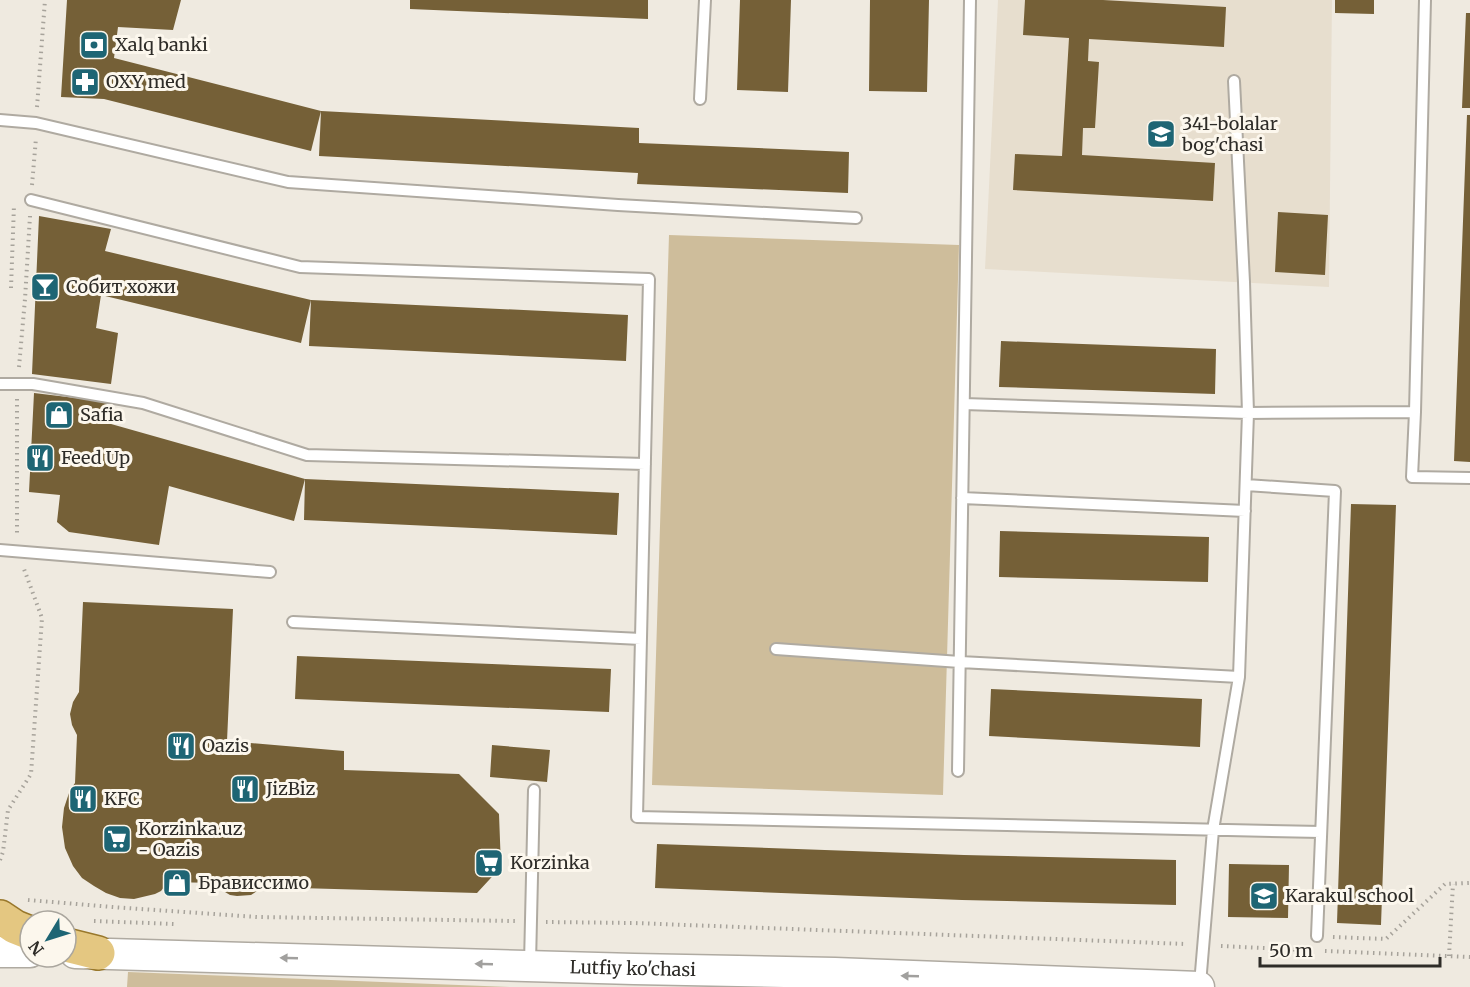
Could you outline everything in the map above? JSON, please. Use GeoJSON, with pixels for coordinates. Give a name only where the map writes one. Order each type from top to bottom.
{"type":"FeatureCollection","features":[{"type":"Feature","properties":{"kind":"main road"},"geometry":{"type":"LineString","coordinates":[[9,909],[15,927],[18,928]]}},
{"type":"Feature","properties":{"kind":"main road"},"geometry":{"type":"LineString","coordinates":[[78,948],[98,952]]}},
{"type":"Feature","properties":{"kind":"main road"},"geometry":{"type":"LineString","coordinates":[[0,952],[18,952]]}},
{"type":"Feature","properties":{"kind":"main road","name":"Lutfiy ko'chasi"},"geometry":{"type":"LineString","coordinates":[[78,952],[835,973],[1200,987]]}},
{"type":"Feature","properties":{"kind":"lane"},"geometry":{"type":"LineString","coordinates":[[700,99],[705,0]]}},
{"type":"Feature","properties":{"kind":"lane"},"geometry":{"type":"LineString","coordinates":[[958,771],[970,0]]}},
{"type":"Feature","properties":{"kind":"lane"},"geometry":{"type":"LineString","coordinates":[[1425,0],[1412,477],[1470,478]]}},
{"type":"Feature","properties":{"kind":"lane"},"geometry":{"type":"LineString","coordinates":[[1200,987],[1213,830],[1239,677],[1248,413],[1234,81]]}},
{"type":"Feature","properties":{"kind":"lane"},"geometry":{"type":"LineString","coordinates":[[0,120],[36,123],[288,182],[606,204],[856,218]]}},
{"type":"Feature","properties":{"kind":"lane"},"geometry":{"type":"LineString","coordinates":[[31,200],[300,267],[650,279],[637,817],[1321,832]]}},
{"type":"Feature","properties":{"kind":"lane"},"geometry":{"type":"LineString","coordinates":[[0,384],[33,384],[143,403],[307,455],[645,464]]}},
{"type":"Feature","properties":{"kind":"lane"},"geometry":{"type":"LineString","coordinates":[[964,404],[1248,413],[1415,412]]}},
{"type":"Feature","properties":{"kind":"lane"},"geometry":{"type":"LineString","coordinates":[[1246,485],[1335,491],[1317,936]]}},
{"type":"Feature","properties":{"kind":"lane"},"geometry":{"type":"LineString","coordinates":[[962,498],[1245,511]]}},
{"type":"Feature","properties":{"kind":"lane"},"geometry":{"type":"LineString","coordinates":[[0,550],[270,572]]}},
{"type":"Feature","properties":{"kind":"lane"},"geometry":{"type":"LineString","coordinates":[[293,622],[641,639]]}},
{"type":"Feature","properties":{"kind":"lane"},"geometry":{"type":"LineString","coordinates":[[776,649],[960,662],[1239,677]]}},
{"type":"Feature","properties":{"kind":"lane"},"geometry":{"type":"LineString","coordinates":[[530,966],[534,790]]}},
{"type":"Feature","properties":{"kind":"path"},"geometry":{"type":"LineString","coordinates":[[0,860],[8,810],[31,774],[42,618],[17,550],[17,385],[25,300],[45,0]]}},
{"type":"Feature","properties":{"kind":"path"},"geometry":{"type":"LineString","coordinates":[[10,288],[14,199]]}},
{"type":"Feature","properties":{"kind":"path"},"geometry":{"type":"LineString","coordinates":[[1317,936],[1386,939],[1444,884],[1470,884]]}},
{"type":"Feature","properties":{"kind":"path"},"geometry":{"type":"LineString","coordinates":[[1449,956],[1454,884]]}},
{"type":"Feature","properties":{"kind":"path"},"geometry":{"type":"LineString","coordinates":[[9,909],[28,900],[257,916],[634,923],[1470,957]]}},
{"type":"Feature","properties":{"kind":"path"},"geometry":{"type":"LineString","coordinates":[[110,921],[174,924]]}},
{"type":"Feature","properties":{"kind":"shaded area","name":"341-bolalar bog'chasi"},"geometry":{"type":"Polygon","coordinates":[[[998,0],[1332,0],[1329,287],[985,269],[998,0]]]}},
{"type":"Feature","properties":{"kind":"shaded area"},"geometry":{"type":"Polygon","coordinates":[[[669,235],[959,245],[943,795],[652,785],[669,235]]]}},
{"type":"Feature","properties":{"kind":"shaded area"},"geometry":{"type":"Polygon","coordinates":[[[128,972],[510,987],[127,987],[128,972]]]}},
{"type":"Feature","properties":{"kind":"building"},"geometry":{"type":"Polygon","coordinates":[[[67,0],[181,0],[173,30],[118,27],[114,58],[321,111],[311,151],[104,99],[61,97],[67,0]]]}},
{"type":"Feature","properties":{"kind":"building"},"geometry":{"type":"Polygon","coordinates":[[[410,0],[648,0],[648,19],[410,9],[410,0]]]}},
{"type":"Feature","properties":{"kind":"building"},"geometry":{"type":"Polygon","coordinates":[[[740,0],[791,0],[788,92],[737,90],[740,0]]]}},
{"type":"Feature","properties":{"kind":"building"},"geometry":{"type":"Polygon","coordinates":[[[870,0],[929,0],[927,92],[869,91],[870,0]]]}},
{"type":"Feature","properties":{"kind":"building"},"geometry":{"type":"Polygon","coordinates":[[[1025,0],[1103,0],[1226,7],[1224,47],[1089,39],[1088,61],[1099,62],[1095,128],[1083,128],[1082,155],[1215,163],[1213,201],[1013,190],[1015,154],[1062,156],[1069,38],[1023,35],[1025,0]]]}},
{"type":"Feature","properties":{"kind":"building"},"geometry":{"type":"Polygon","coordinates":[[[1335,0],[1374,0],[1374,14],[1335,13],[1335,0]]]}},
{"type":"Feature","properties":{"kind":"building"},"geometry":{"type":"Polygon","coordinates":[[[1466,13],[1470,13],[1470,108],[1462,108],[1466,13]]]}},
{"type":"Feature","properties":{"kind":"building"},"geometry":{"type":"Polygon","coordinates":[[[321,111],[639,128],[639,143],[849,152],[848,193],[637,184],[638,173],[319,156],[321,111]]]}},
{"type":"Feature","properties":{"kind":"building"},"geometry":{"type":"Polygon","coordinates":[[[1467,115],[1470,115],[1470,462],[1454,461],[1467,115]]]}},
{"type":"Feature","properties":{"kind":"building"},"geometry":{"type":"Polygon","coordinates":[[[1278,212],[1328,215],[1325,275],[1275,272],[1278,212]]]}},
{"type":"Feature","properties":{"kind":"building"},"geometry":{"type":"Polygon","coordinates":[[[39,216],[111,229],[105,251],[311,300],[301,343],[101,295],[96,328],[118,333],[111,384],[32,374],[39,216]]]}},
{"type":"Feature","properties":{"kind":"building"},"geometry":{"type":"Polygon","coordinates":[[[311,300],[628,315],[626,361],[309,346],[311,300]]]}},
{"type":"Feature","properties":{"kind":"building"},"geometry":{"type":"Polygon","coordinates":[[[1001,341],[1216,349],[1215,394],[999,387],[1001,341]]]}},
{"type":"Feature","properties":{"kind":"building"},"geometry":{"type":"Polygon","coordinates":[[[34,393],[109,402],[104,422],[305,479],[294,521],[169,486],[159,545],[69,532],[57,522],[60,495],[29,492],[34,393]]]}},
{"type":"Feature","properties":{"kind":"building"},"geometry":{"type":"Polygon","coordinates":[[[305,479],[619,493],[617,535],[304,520],[305,479]]]}},
{"type":"Feature","properties":{"kind":"building"},"geometry":{"type":"Polygon","coordinates":[[[1351,504],[1396,505],[1381,925],[1337,923],[1351,504]]]}},
{"type":"Feature","properties":{"kind":"building"},"geometry":{"type":"Polygon","coordinates":[[[1000,531],[1209,537],[1208,582],[999,577],[1000,531]]]}},
{"type":"Feature","properties":{"kind":"building","name":"Oazis"},"geometry":{"type":"Polygon","coordinates":[[[83,602],[233,609],[227,741],[344,751],[344,770],[459,774],[499,814],[501,867],[477,893],[263,887],[251,895],[237,896],[225,892],[217,883],[168,882],[161,891],[155,894],[134,899],[120,898],[94,886],[82,878],[73,866],[65,848],[62,827],[64,808],[75,783],[77,735],[70,714],[79,692],[83,602]]]}},
{"type":"Feature","properties":{"kind":"building"},"geometry":{"type":"Polygon","coordinates":[[[297,656],[611,669],[609,712],[295,699],[297,656]]]}},
{"type":"Feature","properties":{"kind":"building"},"geometry":{"type":"Polygon","coordinates":[[[991,689],[1202,699],[1200,747],[989,736],[991,689]]]}},
{"type":"Feature","properties":{"kind":"building"},"geometry":{"type":"Polygon","coordinates":[[[492,745],[550,750],[547,782],[490,777],[492,745]]]}},
{"type":"Feature","properties":{"kind":"building"},"geometry":{"type":"Polygon","coordinates":[[[657,844],[1176,860],[1176,905],[962,900],[655,888],[657,844]]]}},
{"type":"Feature","properties":{"kind":"building"},"geometry":{"type":"Polygon","coordinates":[[[1229,864],[1289,865],[1288,918],[1228,917],[1229,864]]]}},
{"type":"Feature","properties":{"kind":"place","name":"Xalq banki"},"geometry":{"type":"Point","coordinates":[94,45]}},
{"type":"Feature","properties":{"kind":"place","name":"OXY med"},"geometry":{"type":"Point","coordinates":[85,82]}},
{"type":"Feature","properties":{"kind":"place","name":"341-bolalar bog'chasi"},"geometry":{"type":"Point","coordinates":[1161,134]}},
{"type":"Feature","properties":{"kind":"place","name":"Собит хожи"},"geometry":{"type":"Point","coordinates":[45,287]}},
{"type":"Feature","properties":{"kind":"place","name":"Safia"},"geometry":{"type":"Point","coordinates":[59,415]}},
{"type":"Feature","properties":{"kind":"place","name":"Feed Up"},"geometry":{"type":"Point","coordinates":[40,458]}},
{"type":"Feature","properties":{"kind":"place","name":"Oazis"},"geometry":{"type":"Point","coordinates":[181,746]}},
{"type":"Feature","properties":{"kind":"place","name":"JizBiz"},"geometry":{"type":"Point","coordinates":[245,789]}},
{"type":"Feature","properties":{"kind":"place","name":"KFC"},"geometry":{"type":"Point","coordinates":[83,799]}},
{"type":"Feature","properties":{"kind":"place","name":"Korzinka.uz - Oazis"},"geometry":{"type":"Point","coordinates":[117,839]}},
{"type":"Feature","properties":{"kind":"place","name":"Korzinka"},"geometry":{"type":"Point","coordinates":[489,863]}},
{"type":"Feature","properties":{"kind":"place","name":"Брависсимо"},"geometry":{"type":"Point","coordinates":[177,883]}},
{"type":"Feature","properties":{"kind":"place","name":"Karakul school"},"geometry":{"type":"Point","coordinates":[1264,896]}}]}
